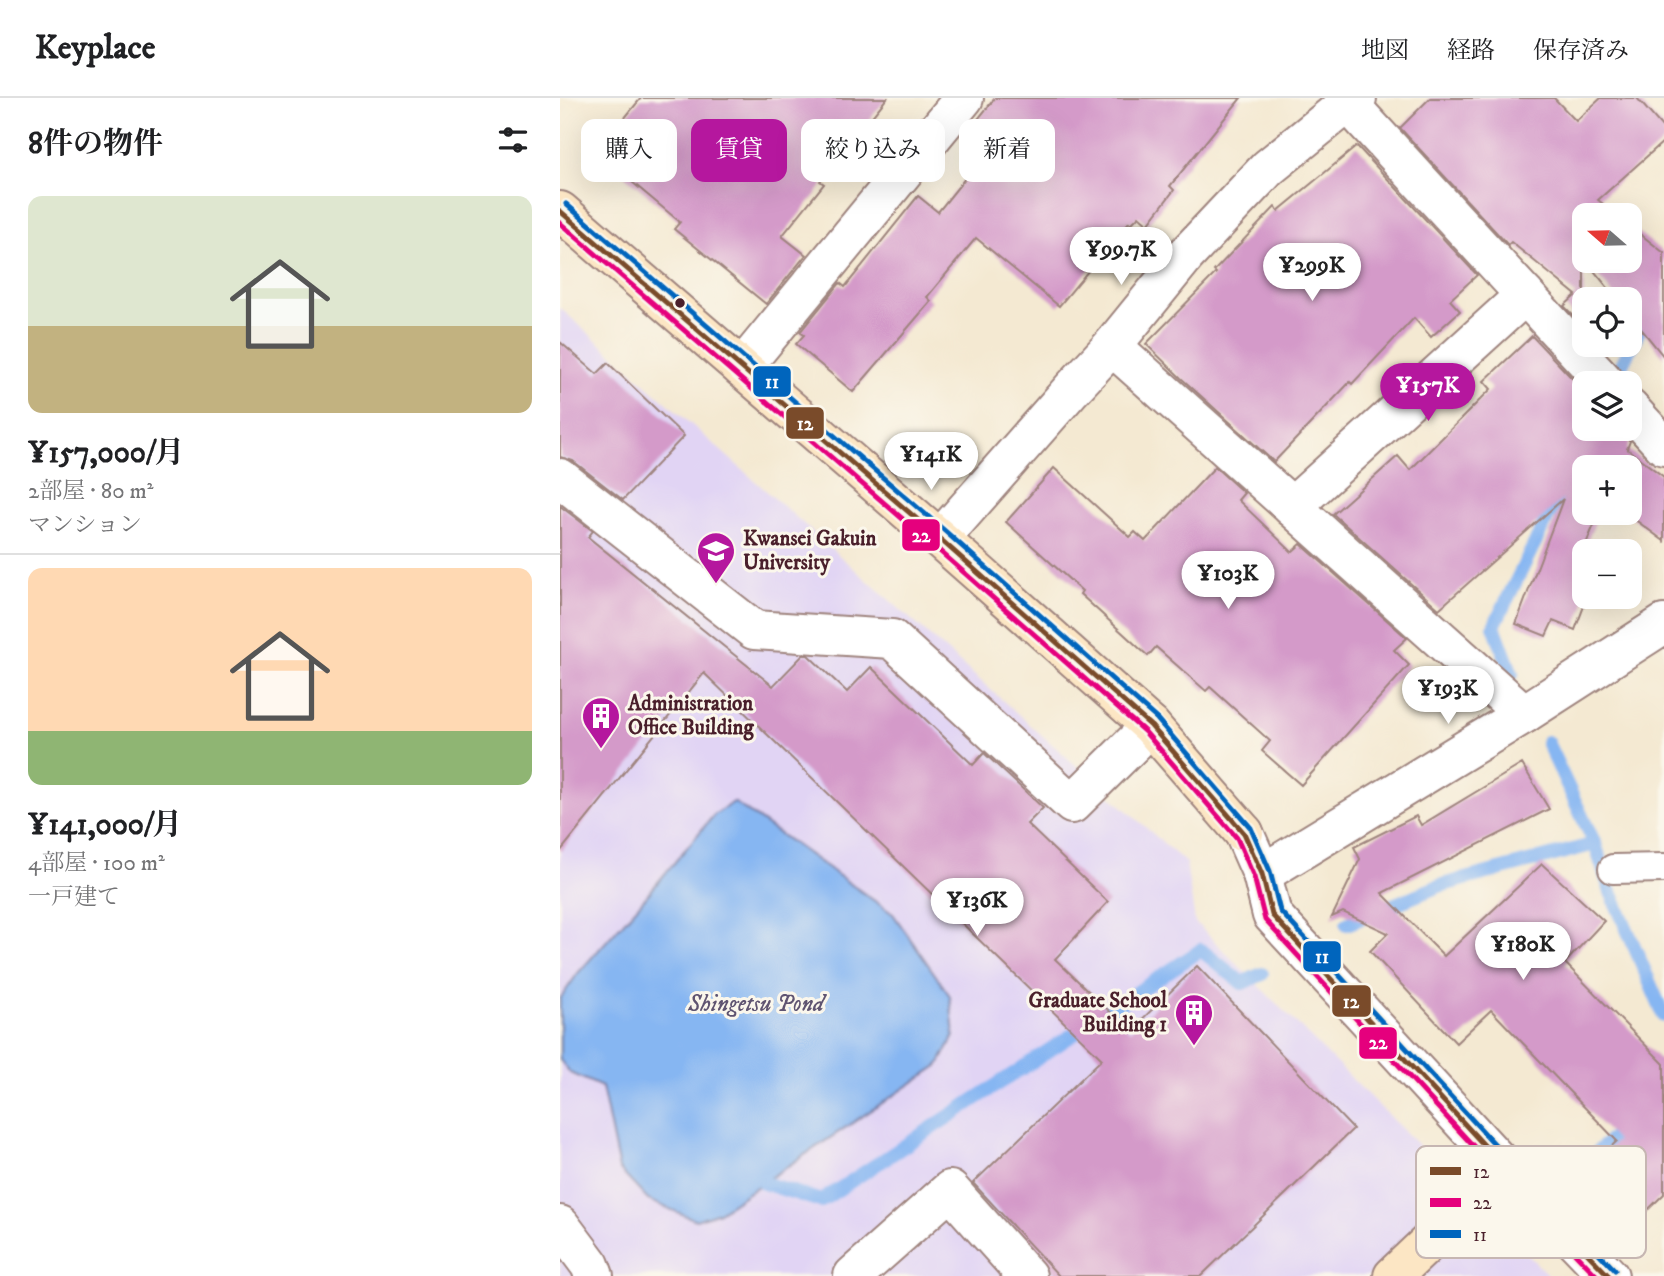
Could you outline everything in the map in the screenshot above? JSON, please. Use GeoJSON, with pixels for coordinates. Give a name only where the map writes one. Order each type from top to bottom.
{"type":"FeatureCollection","features":[{"type":"Feature","properties":{"kind":"street"},"geometry":{"type":"LineString","coordinates":[[742,368],[964,98]]}},
{"type":"Feature","properties":{"kind":"street"},"geometry":{"type":"LineString","coordinates":[[940,539],[1112,346],[1185,255],[1268,168],[1352,101],[1595,371]]}},
{"type":"Feature","properties":{"kind":"street"},"geometry":{"type":"LineString","coordinates":[[560,211],[940,539],[1151,726],[1244,833],[1262,874],[1272,915],[1485,1146]]}},
{"type":"Feature","properties":{"kind":"street"},"geometry":{"type":"LineString","coordinates":[[1292,507],[1525,295]]}},
{"type":"Feature","properties":{"kind":"street"},"geometry":{"type":"LineString","coordinates":[[1112,346],[1524,714]]}},
{"type":"Feature","properties":{"kind":"street"},"geometry":{"type":"LineString","coordinates":[[1642,422],[1664,446]]}},
{"type":"Feature","properties":{"kind":"street"},"geometry":{"type":"LineString","coordinates":[[560,478],[754,630],[892,639],[1072,804],[1151,726]]}},
{"type":"Feature","properties":{"kind":"street"},"geometry":{"type":"LineString","coordinates":[[1262,874],[1524,714],[1664,624]]}},
{"type":"Feature","properties":{"kind":"street"},"geometry":{"type":"LineString","coordinates":[[853,1276],[950,1190],[1027,1276]]}},
{"type":"Feature","properties":{"kind":"street"},"geometry":{"type":"LineString","coordinates":[[560,1225],[590,1265],[594,1276]]}},
{"type":"Feature","properties":{"kind":"street"},"geometry":{"type":"LineString","coordinates":[[1393,1276],[1416,1254]]}},
{"type":"Feature","properties":{"kind":"street"},"geometry":{"type":"LineString","coordinates":[[1592,1258],[1609,1276]]}},
{"type":"Feature","properties":{"kind":"lane"},"geometry":{"type":"LineString","coordinates":[[1613,869],[1664,868]]}},
{"type":"Feature","properties":{"kind":"shaded area","name":"Kwansei Gakuin University"},"geometry":{"type":"Polygon","coordinates":[[[560,308],[1186,863],[1195,922],[1419,1146],[1416,1146],[1416,1258],[1531,1258],[1549,1276],[560,1276],[560,308]]]}},
{"type":"Feature","properties":{"kind":"water","name":"Shingetsu Pond"},"geometry":{"type":"Polygon","coordinates":[[[734,802],[893,914],[950,996],[954,1036],[939,1065],[719,1212],[696,1220],[648,1200],[619,1169],[602,1087],[570,1073],[560,1060],[560,999],[578,973],[714,815],[734,802]]]}},
{"type":"Feature","properties":{"kind":"building"},"geometry":{"type":"Polygon","coordinates":[[[641,98],[887,98],[870,119],[801,119],[801,182],[824,184],[782,236],[806,255],[766,304],[674,229],[680,222],[632,182],[677,182],[677,119],[624,119],[641,98]]]}},
{"type":"Feature","properties":{"kind":"building"},"geometry":{"type":"Polygon","coordinates":[[[995,98],[1241,98],[1170,186],[1174,190],[1148,224],[1139,216],[1131,224],[1129,222],[1059,306],[976,238],[927,297],[931,301],[853,392],[796,344],[804,335],[800,332],[840,283],[845,287],[918,196],[938,212],[962,182],[1055,182],[1055,119],[978,119],[995,98]]]}},
{"type":"Feature","properties":{"kind":"building"},"geometry":{"type":"Polygon","coordinates":[[[1430,98],[1554,98],[1576,121],[1601,98],[1637,98],[1664,129],[1664,141],[1598,200],[1602,203],[1572,203],[1572,273],[1584,273],[1584,287],[1572,287],[1572,292],[1511,242],[1508,245],[1400,128],[1430,98]]]}},
{"type":"Feature","properties":{"kind":"building"},"geometry":{"type":"Polygon","coordinates":[[[1357,146],[1477,275],[1450,300],[1460,311],[1431,337],[1414,318],[1274,462],[1146,344],[1216,273],[1214,271],[1275,207],[1278,211],[1357,146]]]}},
{"type":"Feature","properties":{"kind":"building"},"geometry":{"type":"Polygon","coordinates":[[[1642,235],[1664,253],[1664,357],[1642,330],[1642,287],[1607,287],[1596,273],[1642,273],[1642,235]]]}},
{"type":"Feature","properties":{"kind":"building"},"geometry":{"type":"Polygon","coordinates":[[[1572,299],[1572,314],[1564,306],[1572,299]]]}},
{"type":"Feature","properties":{"kind":"building"},"geometry":{"type":"Polygon","coordinates":[[[1532,336],[1572,378],[1572,441],[1630,441],[1627,449],[1635,455],[1572,455],[1572,525],[1594,525],[1588,539],[1572,539],[1572,609],[1583,609],[1575,630],[1553,621],[1546,636],[1516,624],[1563,499],[1439,609],[1333,514],[1398,456],[1410,470],[1491,389],[1484,381],[1532,336]]]}},
{"type":"Feature","properties":{"kind":"building"},"geometry":{"type":"Polygon","coordinates":[[[560,342],[597,374],[608,363],[684,436],[623,500],[573,461],[560,457],[560,342]]]}},
{"type":"Feature","properties":{"kind":"building"},"geometry":{"type":"Polygon","coordinates":[[[1642,460],[1664,477],[1664,541],[1642,525],[1642,460]]]}},
{"type":"Feature","properties":{"kind":"building"},"geometry":{"type":"Polygon","coordinates":[[[1215,467],[1244,493],[1238,500],[1292,552],[1301,544],[1407,638],[1394,650],[1409,665],[1301,785],[1262,751],[1270,741],[1210,687],[1206,691],[1156,647],[1148,656],[1006,522],[1054,468],[1130,537],[1135,532],[1145,541],[1215,467]]]}},
{"type":"Feature","properties":{"kind":"building"},"geometry":{"type":"Polygon","coordinates":[[[560,506],[593,531],[588,537],[773,686],[803,655],[808,655],[847,692],[871,667],[973,765],[984,753],[1043,808],[1027,824],[1108,902],[1055,959],[1130,1031],[1197,966],[1353,1129],[1201,1276],[1059,1276],[973,1183],[1102,1059],[704,673],[560,852],[560,506]]]}},
{"type":"Feature","properties":{"kind":"building"},"geometry":{"type":"Polygon","coordinates":[[[1522,764],[1549,809],[1382,893],[1444,956],[1542,864],[1604,921],[1565,963],[1664,1064],[1664,1194],[1646,1212],[1646,1146],[1612,1146],[1617,1141],[1491,1010],[1456,1043],[1370,951],[1388,933],[1343,912],[1332,917],[1360,859],[1354,847],[1416,816],[1421,825],[1522,764]]]}},
{"type":"Feature","properties":{"kind":"waterway"},"geometry":{"type":"LineString","coordinates":[[1620,368],[1648,313]]}},
{"type":"Feature","properties":{"kind":"waterway"},"geometry":{"type":"LineString","coordinates":[[1512,674],[1494,626],[1559,494]]}},
{"type":"Feature","properties":{"kind":"waterway"},"geometry":{"type":"LineString","coordinates":[[1347,924],[1439,886],[1595,844],[1547,742]]}},
{"type":"Feature","properties":{"kind":"waterway"},"geometry":{"type":"LineString","coordinates":[[1595,844],[1611,892],[1664,1016]]}},
{"type":"Feature","properties":{"kind":"waterway"},"geometry":{"type":"LineString","coordinates":[[764,1183],[821,1201],[1201,950],[1242,983],[1262,974]]}},
{"type":"Feature","properties":{"kind":"waterway"},"geometry":{"type":"LineString","coordinates":[[1604,1146],[1626,1126]]}},
{"type":"Feature","properties":{"kind":"transit line","name":"11"},"geometry":{"type":"LineString","coordinates":[[566,204],[946,532],[1157,719],[1251,828],[1270,871],[1280,911],[1496,1146]]}},
{"type":"Feature","properties":{"kind":"transit line","name":"12"},"geometry":{"type":"LineString","coordinates":[[560,211],[940,539],[1151,726],[1244,833],[1262,874],[1272,915],[1485,1146]]}},
{"type":"Feature","properties":{"kind":"transit line","name":"22"},"geometry":{"type":"LineString","coordinates":[[560,223],[1145,732],[1237,838],[1254,877],[1265,920],[1473,1146]]}},
{"type":"Feature","properties":{"kind":"transit line","name":"22"},"geometry":{"type":"LineString","coordinates":[[1580,1258],[1597,1276]]}},
{"type":"Feature","properties":{"kind":"transit line","name":"12"},"geometry":{"type":"LineString","coordinates":[[1592,1258],[1609,1276]]}},
{"type":"Feature","properties":{"kind":"transit line","name":"11"},"geometry":{"type":"LineString","coordinates":[[1603,1258],[1615,1270]]}},
{"type":"Feature","properties":{"kind":"place","name":"Kwansei Gakuin University"},"geometry":{"type":"Point","coordinates":[716,585]}},
{"type":"Feature","properties":{"kind":"place","name":"Administration Office Building"},"geometry":{"type":"Point","coordinates":[601,750]}},
{"type":"Feature","properties":{"kind":"place","name":"Graduate School Building 1"},"geometry":{"type":"Point","coordinates":[1194,1047]}}]}
